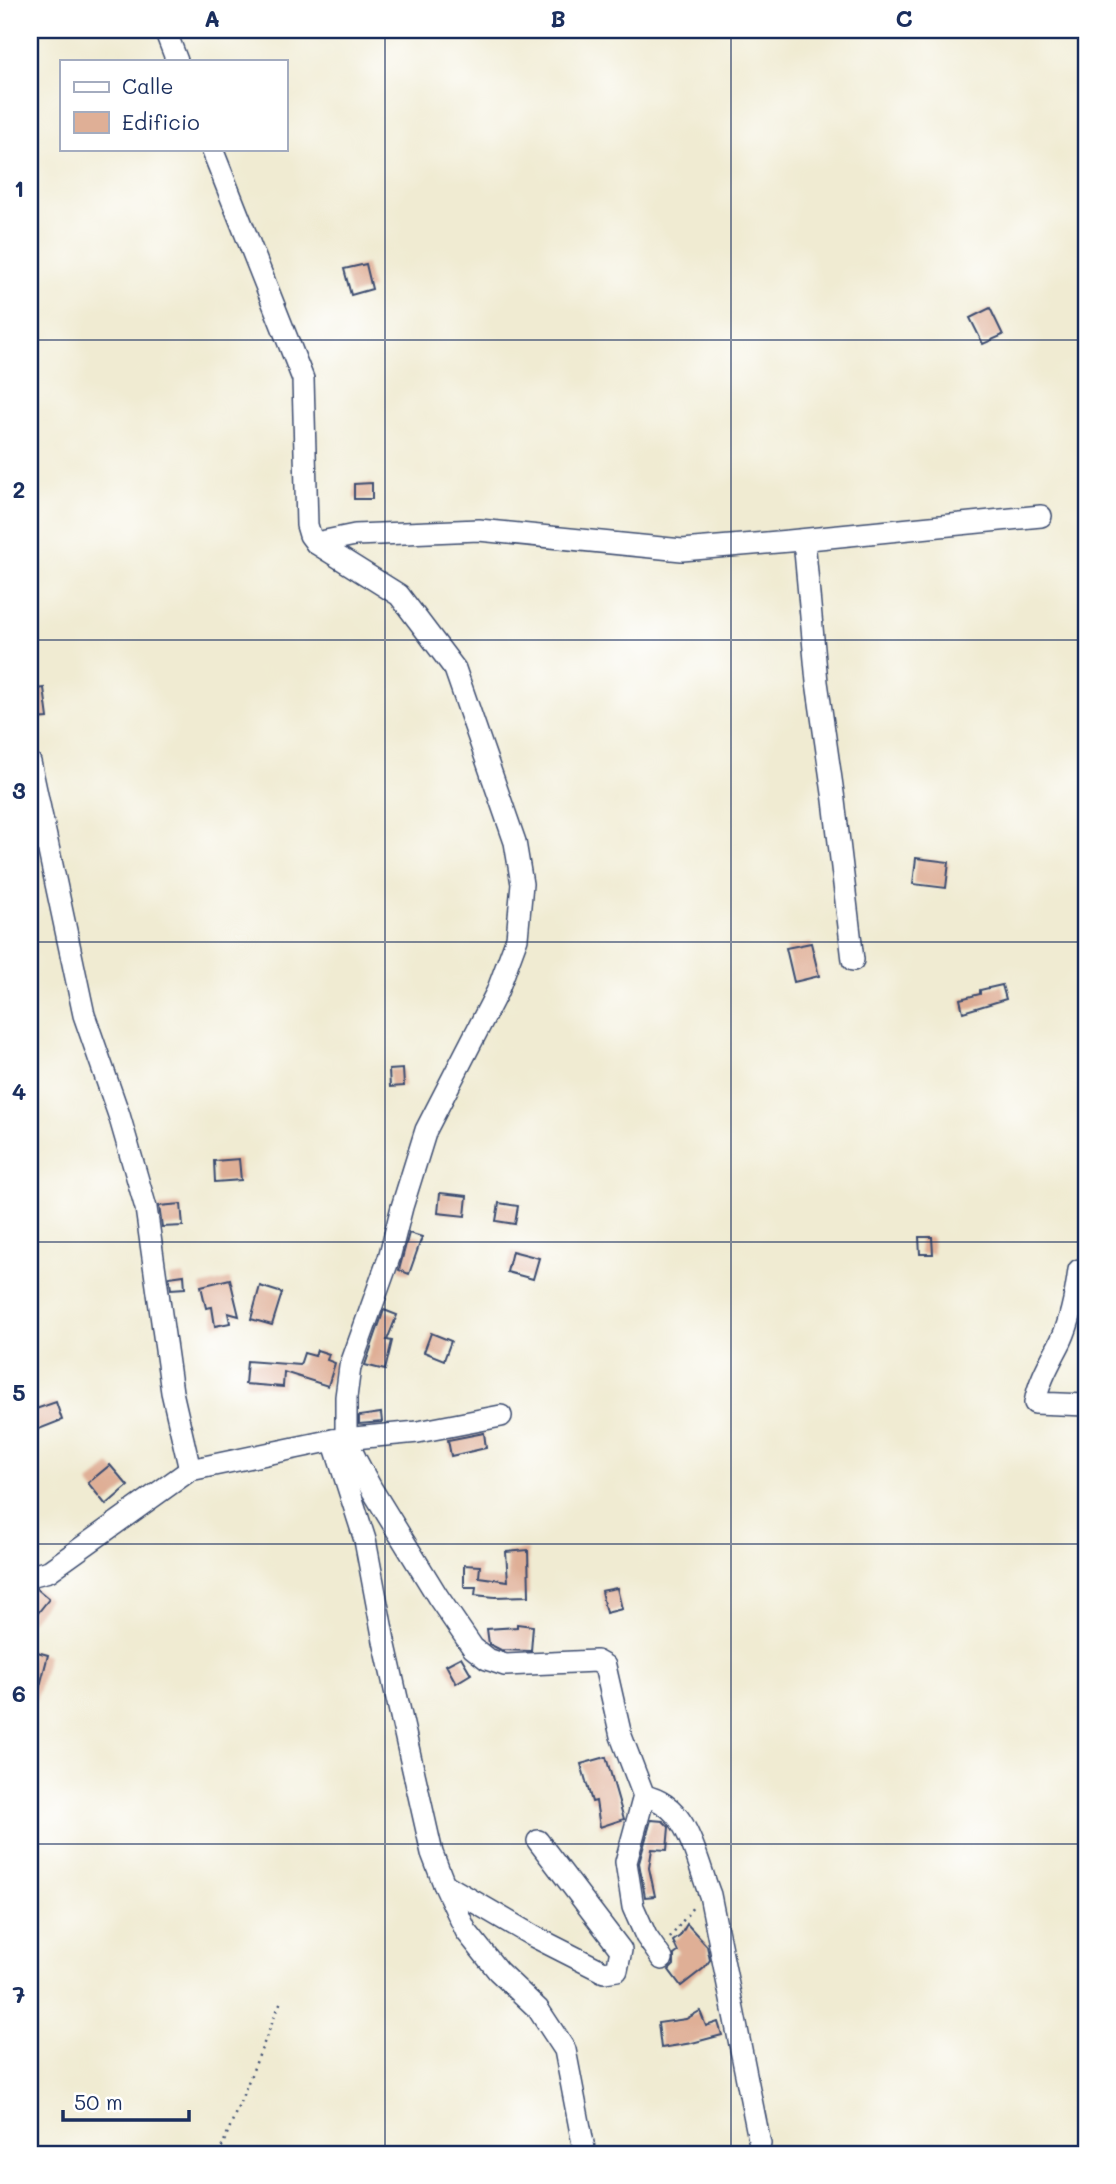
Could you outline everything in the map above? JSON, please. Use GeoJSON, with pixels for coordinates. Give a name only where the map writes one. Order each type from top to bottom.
{"type":"FeatureCollection","features":[{"type":"Feature","properties":{"kind":"street"},"geometry":{"type":"LineString","coordinates":[[164,30],[177,60]]}},
{"type":"Feature","properties":{"kind":"street"},"geometry":{"type":"LineString","coordinates":[[212,150],[303,379],[307,525],[310,536],[316,543],[399,595],[455,669],[515,842],[522,884],[517,938],[497,992],[426,1130],[402,1207],[390,1258],[350,1367],[340,1439],[365,1540],[384,1641],[432,1853],[466,1931],[498,1971],[538,2009],[565,2050],[585,2154]]}},
{"type":"Feature","properties":{"kind":"street"},"geometry":{"type":"LineString","coordinates":[[316,543],[355,535],[479,530],[682,550],[1041,516]]}},
{"type":"Feature","properties":{"kind":"street"},"geometry":{"type":"LineString","coordinates":[[804,540],[817,682],[853,960]]}},
{"type":"Feature","properties":{"kind":"street"},"geometry":{"type":"LineString","coordinates":[[30,762],[84,1015],[120,1115],[146,1209],[172,1392],[190,1470]]}},
{"type":"Feature","properties":{"kind":"street"},"geometry":{"type":"LineString","coordinates":[[1079,1270],[1077,1291],[1061,1339],[1050,1357],[1035,1403],[1086,1405]]}},
{"type":"Feature","properties":{"kind":"street"},"geometry":{"type":"LineString","coordinates":[[30,1576],[48,1571],[190,1470],[340,1439],[418,1432],[501,1416]]}},
{"type":"Feature","properties":{"kind":"street"},"geometry":{"type":"LineString","coordinates":[[340,1439],[473,1648],[487,1659],[505,1665],[596,1661],[605,1666],[621,1736],[644,1796],[626,1862],[633,1908],[658,1956]]}},
{"type":"Feature","properties":{"kind":"street"},"geometry":{"type":"LineString","coordinates":[[644,1796],[656,1798],[666,1804],[683,1825],[697,1852],[710,1895],[760,2144]]}},
{"type":"Feature","properties":{"kind":"street"},"geometry":{"type":"LineString","coordinates":[[444,1884],[533,1936],[604,1972],[617,1970],[621,1950],[538,1841]]}},
{"type":"Feature","properties":{"kind":"path"},"geometry":{"type":"LineString","coordinates":[[658,1956],[694,1906],[710,1895]]}},
{"type":"Feature","properties":{"kind":"path"},"geometry":{"type":"LineString","coordinates":[[219,2154],[281,2001]]}},
{"type":"Feature","properties":{"kind":"building"},"geometry":{"type":"Polygon","coordinates":[[[366,264],[372,289],[351,295],[344,269],[366,264]]]}},
{"type":"Feature","properties":{"kind":"building"},"geometry":{"type":"Polygon","coordinates":[[[990,308],[1003,335],[983,344],[970,318],[990,308]]]}},
{"type":"Feature","properties":{"kind":"building"},"geometry":{"type":"Polygon","coordinates":[[[372,483],[372,499],[354,499],[354,484],[372,483]]]}},
{"type":"Feature","properties":{"kind":"building"},"geometry":{"type":"Polygon","coordinates":[[[44,688],[48,718],[34,719],[30,690],[44,688]]]}},
{"type":"Feature","properties":{"kind":"building"},"geometry":{"type":"Polygon","coordinates":[[[916,858],[949,862],[946,888],[913,884],[916,858]]]}},
{"type":"Feature","properties":{"kind":"building"},"geometry":{"type":"Polygon","coordinates":[[[811,943],[819,976],[794,982],[786,948],[811,943]]]}},
{"type":"Feature","properties":{"kind":"building"},"geometry":{"type":"Polygon","coordinates":[[[1002,985],[1006,999],[963,1012],[960,999],[980,994],[980,990],[1002,985]]]}},
{"type":"Feature","properties":{"kind":"building"},"geometry":{"type":"Polygon","coordinates":[[[403,1069],[404,1086],[390,1087],[389,1070],[403,1069]]]}},
{"type":"Feature","properties":{"kind":"building"},"geometry":{"type":"Polygon","coordinates":[[[239,1159],[241,1180],[215,1182],[214,1161],[239,1159]]]}},
{"type":"Feature","properties":{"kind":"building"},"geometry":{"type":"Polygon","coordinates":[[[440,1193],[467,1196],[465,1216],[438,1213],[440,1193]]]}},
{"type":"Feature","properties":{"kind":"building"},"geometry":{"type":"Polygon","coordinates":[[[499,1203],[518,1206],[515,1224],[496,1221],[499,1203]]]}},
{"type":"Feature","properties":{"kind":"building"},"geometry":{"type":"Polygon","coordinates":[[[181,1204],[183,1226],[162,1227],[159,1206],[181,1204]]]}},
{"type":"Feature","properties":{"kind":"building"},"geometry":{"type":"Polygon","coordinates":[[[409,1233],[422,1237],[409,1274],[399,1270],[409,1233]]]}},
{"type":"Feature","properties":{"kind":"building"},"geometry":{"type":"Polygon","coordinates":[[[919,1237],[932,1237],[933,1254],[920,1254],[919,1237]]]}},
{"type":"Feature","properties":{"kind":"building"},"geometry":{"type":"Polygon","coordinates":[[[512,1251],[539,1258],[533,1279],[507,1272],[512,1251]]]}},
{"type":"Feature","properties":{"kind":"building"},"geometry":{"type":"Polygon","coordinates":[[[184,1275],[185,1288],[171,1289],[169,1277],[184,1275]]]}},
{"type":"Feature","properties":{"kind":"building"},"geometry":{"type":"Polygon","coordinates":[[[230,1279],[239,1316],[228,1313],[230,1323],[215,1326],[212,1307],[206,1308],[201,1286],[230,1279]]]}},
{"type":"Feature","properties":{"kind":"building"},"geometry":{"type":"Polygon","coordinates":[[[260,1286],[282,1293],[272,1325],[251,1319],[260,1286]]]}},
{"type":"Feature","properties":{"kind":"building"},"geometry":{"type":"Polygon","coordinates":[[[384,1310],[397,1315],[387,1340],[392,1341],[385,1370],[365,1365],[384,1310]]]}},
{"type":"Feature","properties":{"kind":"building"},"geometry":{"type":"Polygon","coordinates":[[[431,1333],[451,1341],[444,1360],[424,1352],[431,1333]]]}},
{"type":"Feature","properties":{"kind":"building"},"geometry":{"type":"Polygon","coordinates":[[[317,1350],[329,1354],[327,1360],[335,1363],[328,1386],[284,1372],[283,1387],[245,1384],[247,1361],[300,1365],[304,1353],[315,1356],[317,1350]]]}},
{"type":"Feature","properties":{"kind":"building"},"geometry":{"type":"Polygon","coordinates":[[[56,1402],[62,1420],[34,1431],[30,1411],[56,1402]]]}},
{"type":"Feature","properties":{"kind":"building"},"geometry":{"type":"Polygon","coordinates":[[[381,1413],[382,1422],[359,1424],[359,1416],[381,1413]]]}},
{"type":"Feature","properties":{"kind":"building"},"geometry":{"type":"Polygon","coordinates":[[[484,1433],[486,1448],[451,1456],[448,1440],[484,1433]]]}},
{"type":"Feature","properties":{"kind":"building"},"geometry":{"type":"Polygon","coordinates":[[[110,1465],[128,1486],[106,1505],[88,1483],[110,1465]]]}},
{"type":"Feature","properties":{"kind":"building"},"geometry":{"type":"Polygon","coordinates":[[[528,1550],[529,1596],[475,1595],[476,1587],[464,1587],[464,1565],[480,1566],[479,1577],[508,1581],[506,1552],[528,1550]]]}},
{"type":"Feature","properties":{"kind":"building"},"geometry":{"type":"Polygon","coordinates":[[[36,1588],[49,1599],[30,1623],[30,1589],[36,1588]]]}},
{"type":"Feature","properties":{"kind":"building"},"geometry":{"type":"Polygon","coordinates":[[[617,1588],[622,1609],[606,1613],[601,1591],[617,1588]]]}},
{"type":"Feature","properties":{"kind":"building"},"geometry":{"type":"Polygon","coordinates":[[[517,1624],[533,1626],[531,1651],[501,1650],[489,1644],[487,1629],[517,1627],[517,1624]]]}},
{"type":"Feature","properties":{"kind":"building"},"geometry":{"type":"Polygon","coordinates":[[[30,1650],[48,1655],[34,1709],[30,1708],[30,1650]]]}},
{"type":"Feature","properties":{"kind":"building"},"geometry":{"type":"Polygon","coordinates":[[[461,1657],[471,1674],[456,1683],[446,1665],[461,1657]]]}},
{"type":"Feature","properties":{"kind":"building"},"geometry":{"type":"Polygon","coordinates":[[[606,1757],[624,1819],[600,1827],[596,1801],[592,1802],[581,1764],[606,1757]]]}},
{"type":"Feature","properties":{"kind":"building"},"geometry":{"type":"Polygon","coordinates":[[[651,1820],[663,1821],[669,1827],[667,1850],[652,1849],[649,1868],[655,1896],[645,1897],[639,1863],[651,1820]]]}},
{"type":"Feature","properties":{"kind":"building"},"geometry":{"type":"Polygon","coordinates":[[[687,1924],[707,1946],[710,1960],[681,1986],[669,1970],[674,1965],[674,1955],[678,1952],[673,1941],[680,1936],[687,1924]]]}},
{"type":"Feature","properties":{"kind":"building"},"geometry":{"type":"Polygon","coordinates":[[[700,2011],[706,2026],[718,2022],[722,2035],[661,2048],[658,2023],[686,2019],[700,2011]]]}}]}
